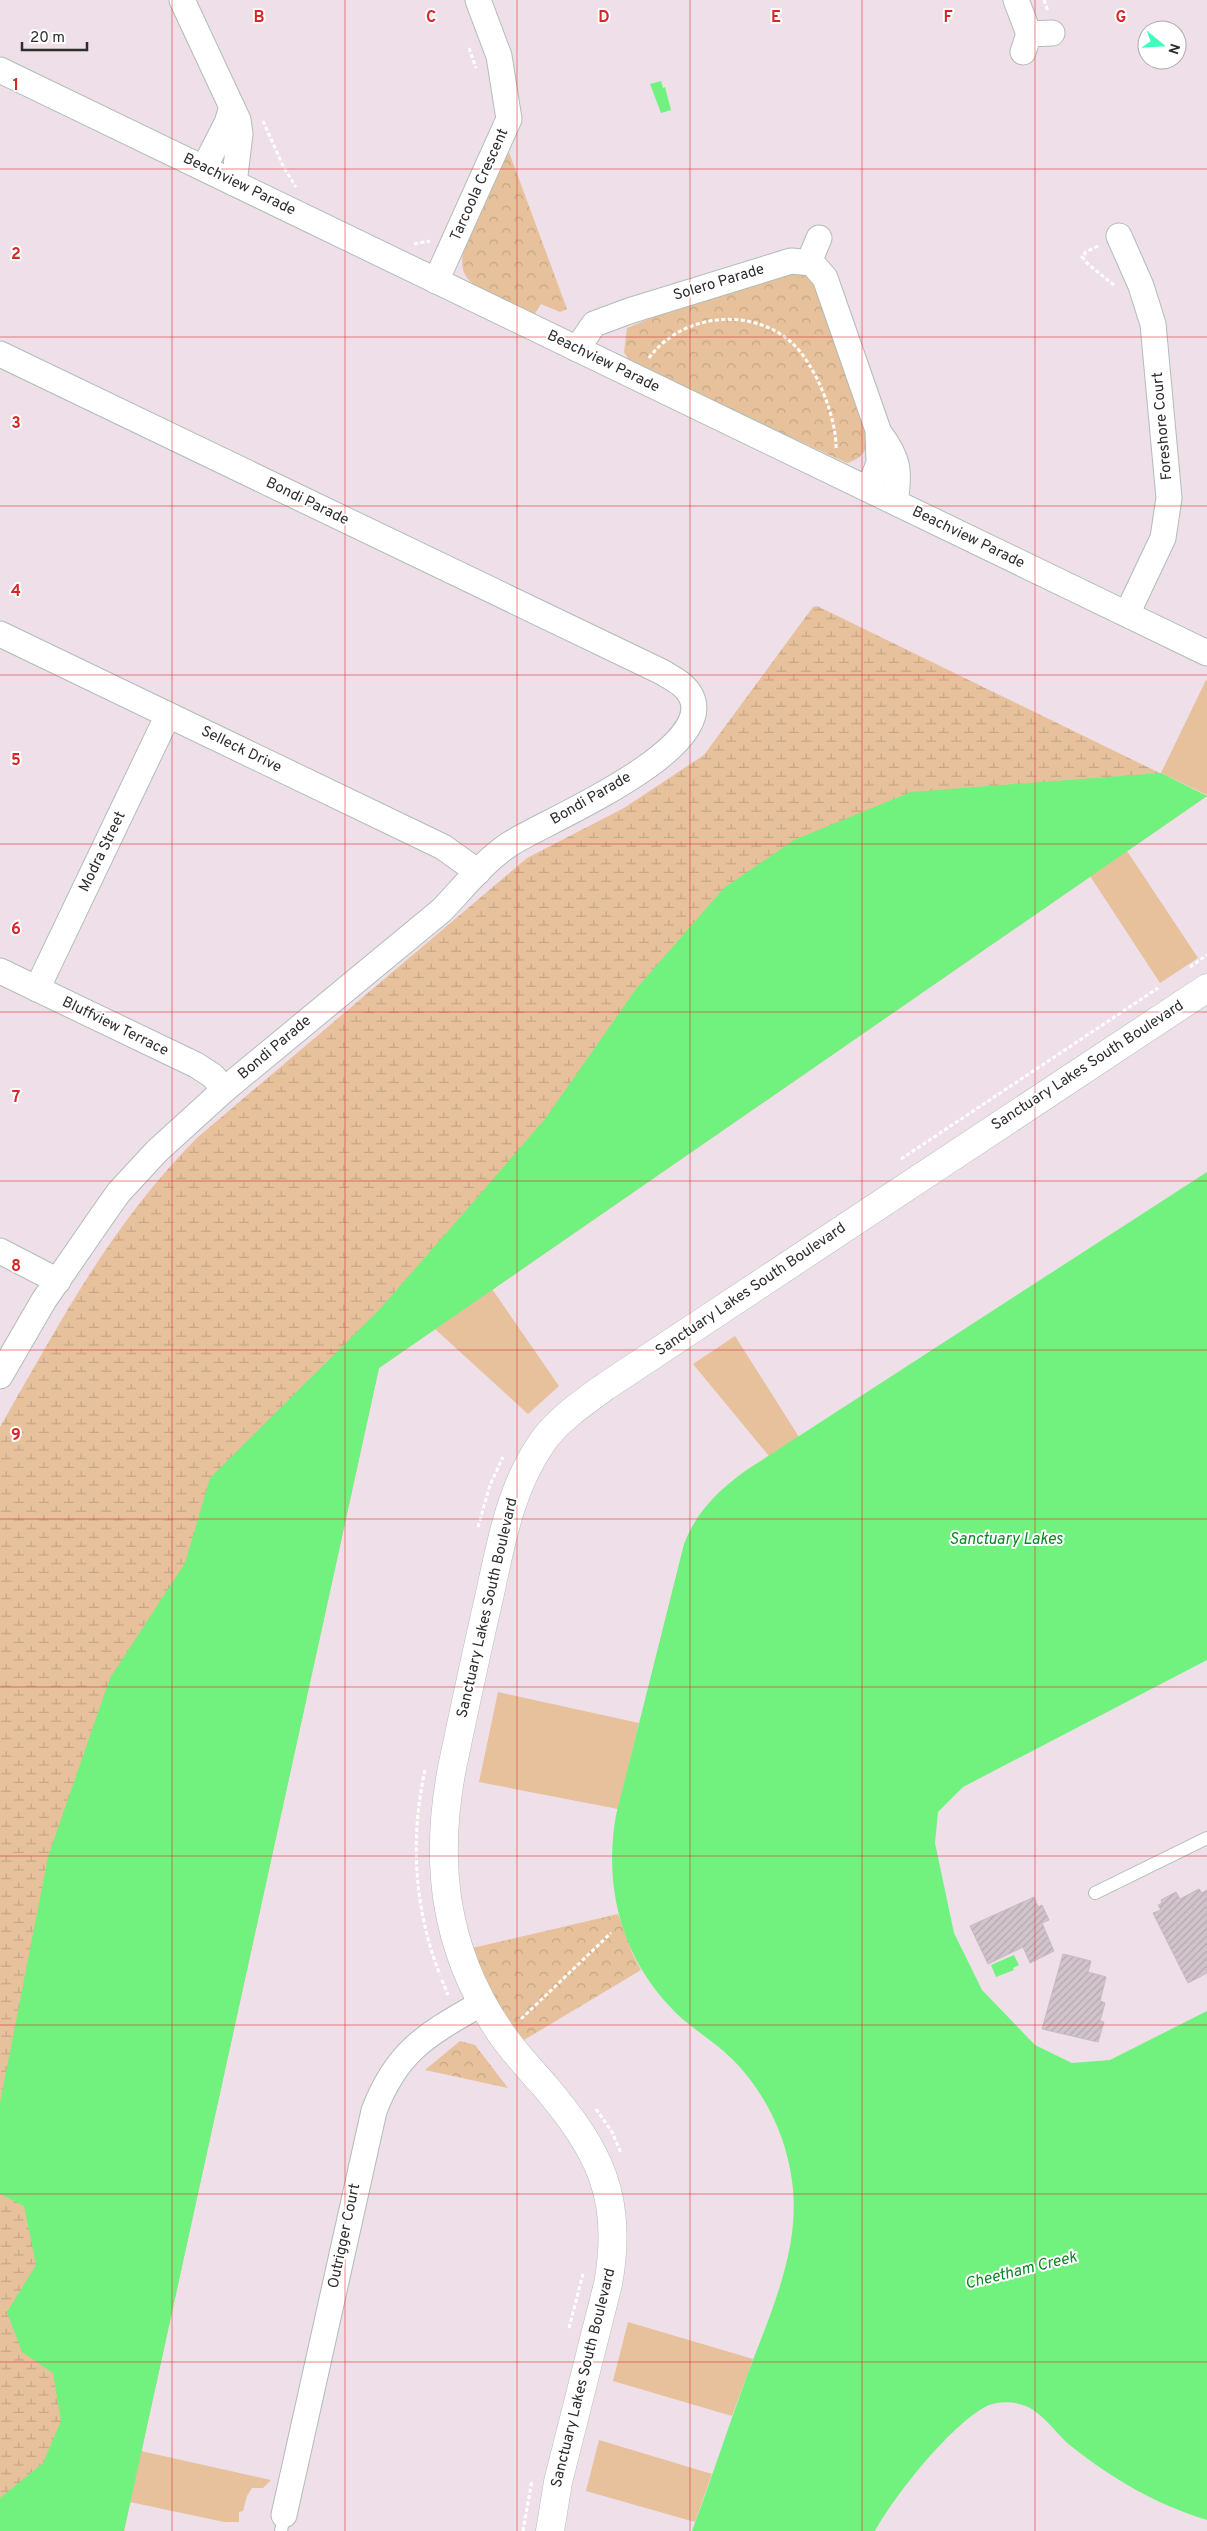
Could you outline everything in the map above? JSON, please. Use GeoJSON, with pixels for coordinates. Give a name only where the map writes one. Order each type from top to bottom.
{"type":"FeatureCollection","features":[{"type":"Feature","properties":{"kind":"street"},"geometry":{"type":"LineString","coordinates":[[182,0],[238,120],[240,134],[234,183]]}},
{"type":"Feature","properties":{"kind":"street","name":"Tarcoola Crescent"},"geometry":{"type":"LineString","coordinates":[[436,281],[509,119],[499,56],[478,0]]}},
{"type":"Feature","properties":{"kind":"street"},"geometry":{"type":"LineString","coordinates":[[1016,0],[1035,40]]}},
{"type":"Feature","properties":{"kind":"street","name":"Beachview Parade"},"geometry":{"type":"LineString","coordinates":[[0,70],[1207,654]]}},
{"type":"Feature","properties":{"kind":"street"},"geometry":{"type":"LineString","coordinates":[[204,168],[228,123],[232,107]]}},
{"type":"Feature","properties":{"kind":"street","name":"Foreshore Court"},"geometry":{"type":"LineString","coordinates":[[1119,236],[1141,286],[1153,324],[1168,490],[1168,512],[1163,538],[1127,614]]}},
{"type":"Feature","properties":{"kind":"street"},"geometry":{"type":"LineString","coordinates":[[819,238],[809,262],[825,278],[878,430],[893,451],[899,471],[895,502]]}},
{"type":"Feature","properties":{"kind":"street","name":"Solero Parade"},"geometry":{"type":"LineString","coordinates":[[588,354],[629,311],[791,261],[809,262]]}},
{"type":"Feature","properties":{"kind":"street","name":"Bondi Parade"},"geometry":{"type":"LineString","coordinates":[[0,354],[662,672],[678,681],[686,690],[691,697],[693,707],[684,732],[670,748],[617,787],[508,844],[442,910],[224,1090],[174,1134],[119,1192],[35,1315],[0,1376]]}},
{"type":"Feature","properties":{"kind":"street"},"geometry":{"type":"LineString","coordinates":[[869,489],[879,463],[878,430]]}},
{"type":"Feature","properties":{"kind":"street","name":"Selleck Drive"},"geometry":{"type":"LineString","coordinates":[[0,634],[443,847],[478,872]]}},
{"type":"Feature","properties":{"kind":"street","name":"Modra Street"},"geometry":{"type":"LineString","coordinates":[[37,989],[168,715]]}},
{"type":"Feature","properties":{"kind":"street","name":"Bluffview Terrace"},"geometry":{"type":"LineString","coordinates":[[0,971],[196,1066],[213,1076],[224,1090]]}},
{"type":"Feature","properties":{"kind":"street","name":"Sanctuary Lakes South Boulevard"},"geometry":{"type":"LineString","coordinates":[[550,2531],[558,2482],[608,2284],[612,2260],[612,2211],[599,2163],[588,2144],[573,2121],[498,2030],[482,2003],[461,1957],[448,1910],[442,1868],[445,1802],[508,1512],[522,1475],[544,1440],[582,1404],[606,1386],[1207,988]]}},
{"type":"Feature","properties":{"kind":"street"},"geometry":{"type":"LineString","coordinates":[[0,1251],[58,1281]]}},
{"type":"Feature","properties":{"kind":"street","name":"Outrigger Court"},"geometry":{"type":"LineString","coordinates":[[282,2523],[374,2111],[380,2093],[400,2060],[430,2033],[482,2003]]}},
{"type":"Feature","properties":{"kind":"lane"},"geometry":{"type":"LineString","coordinates":[[1095,1893],[1207,1838]]}},
{"type":"Feature","properties":{"kind":"path"},"geometry":{"type":"LineString","coordinates":[[467,43],[479,76]]}},
{"type":"Feature","properties":{"kind":"path"},"geometry":{"type":"LineString","coordinates":[[260,115],[284,168],[296,187],[303,191]]}},
{"type":"Feature","properties":{"kind":"path"},"geometry":{"type":"LineString","coordinates":[[404,240],[414,244],[431,240],[436,231],[455,240]]}},
{"type":"Feature","properties":{"kind":"path"},"geometry":{"type":"LineString","coordinates":[[1118,290],[1089,266],[1082,257],[1086,252],[1119,236]]}},
{"type":"Feature","properties":{"kind":"path"},"geometry":{"type":"LineString","coordinates":[[635,377],[656,349],[678,332],[705,322],[732,318],[758,324],[779,334],[793,343],[812,370],[829,405],[837,435],[831,471]]}},
{"type":"Feature","properties":{"kind":"path"},"geometry":{"type":"LineString","coordinates":[[1184,971],[1207,955]]}},
{"type":"Feature","properties":{"kind":"path"},"geometry":{"type":"LineString","coordinates":[[900,1159],[1160,987]]}},
{"type":"Feature","properties":{"kind":"path"},"geometry":{"type":"LineString","coordinates":[[477,1531],[490,1485],[504,1455]]}},
{"type":"Feature","properties":{"kind":"path"},"geometry":{"type":"LineString","coordinates":[[426,1767],[418,1807],[416,1836],[419,1897],[426,1935],[458,2017]]}},
{"type":"Feature","properties":{"kind":"path"},"geometry":{"type":"LineString","coordinates":[[521,2019],[611,1933]]}},
{"type":"Feature","properties":{"kind":"path"},"geometry":{"type":"LineString","coordinates":[[518,2014],[527,2026]]}},
{"type":"Feature","properties":{"kind":"path"},"geometry":{"type":"LineString","coordinates":[[595,2108],[612,2132],[623,2157]]}},
{"type":"Feature","properties":{"kind":"path"},"geometry":{"type":"LineString","coordinates":[[568,2336],[584,2267]]}},
{"type":"Feature","properties":{"kind":"path"},"geometry":{"type":"LineString","coordinates":[[523,2531],[532,2476]]}},
{"type":"Feature","properties":{"kind":"green space"},"geometry":{"type":"Polygon","coordinates":[[[509,152],[567,309],[560,312],[541,304],[534,315],[478,287],[471,282],[464,271],[462,264],[465,245],[509,152]]]}},
{"type":"Feature","properties":{"kind":"green space"},"geometry":{"type":"Polygon","coordinates":[[[791,261],[810,263],[870,440],[862,455],[847,463],[631,363],[624,352],[627,328],[791,261]]]}},
{"type":"Feature","properties":{"kind":"green space"},"geometry":{"type":"Polygon","coordinates":[[[817,606],[1207,796],[379,1368],[124,2531],[0,2531],[0,1427],[89,1275],[113,1239],[167,1170],[198,1137],[527,858],[624,808],[704,755],[813,607],[817,606]]]}},
{"type":"Feature","properties":{"kind":"green space"},"geometry":{"type":"Polygon","coordinates":[[[1207,681],[1207,795],[1161,773],[1207,681]]]}},
{"type":"Feature","properties":{"kind":"green space"},"geometry":{"type":"Polygon","coordinates":[[[1127,851],[1198,958],[1160,983],[1090,876],[1127,851]]]}},
{"type":"Feature","properties":{"kind":"green space"},"geometry":{"type":"Polygon","coordinates":[[[492,1289],[559,1386],[528,1414],[435,1329],[492,1289]]]}},
{"type":"Feature","properties":{"kind":"green space"},"geometry":{"type":"Polygon","coordinates":[[[735,1336],[799,1437],[769,1456],[693,1364],[735,1336]]]}},
{"type":"Feature","properties":{"kind":"green space"},"geometry":{"type":"Polygon","coordinates":[[[498,1692],[639,1723],[618,1809],[479,1782],[498,1692]]]}},
{"type":"Feature","properties":{"kind":"green space"},"geometry":{"type":"Polygon","coordinates":[[[618,1914],[633,1955],[641,1970],[524,2040],[486,1987],[468,1949],[618,1914]]]}},
{"type":"Feature","properties":{"kind":"green space"},"geometry":{"type":"Polygon","coordinates":[[[460,2041],[475,2045],[508,2088],[425,2070],[460,2041]]]}},
{"type":"Feature","properties":{"kind":"green space"},"geometry":{"type":"Polygon","coordinates":[[[628,2322],[753,2359],[732,2416],[613,2381],[628,2322]]]}},
{"type":"Feature","properties":{"kind":"green space"},"geometry":{"type":"Polygon","coordinates":[[[599,2440],[712,2474],[695,2522],[586,2491],[599,2440]]]}},
{"type":"Feature","properties":{"kind":"green space"},"geometry":{"type":"Polygon","coordinates":[[[141,2451],[271,2480],[263,2488],[252,2488],[247,2496],[243,2511],[239,2512],[239,2522],[224,2522],[130,2502],[141,2451]]]}},
{"type":"Feature","properties":{"kind":"water"},"geometry":{"type":"Polygon","coordinates":[[[661,81],[663,88],[665,87],[671,110],[661,113],[650,84],[661,81]]]}},
{"type":"Feature","properties":{"kind":"water"},"geometry":{"type":"Polygon","coordinates":[[[1161,773],[1207,796],[379,1368],[124,2531],[0,2531],[0,2498],[43,2463],[61,2421],[53,2373],[22,2352],[7,2312],[36,2265],[24,2206],[0,2194],[0,2103],[48,1857],[110,1678],[185,1563],[210,1478],[379,1310],[455,1223],[545,1119],[636,989],[724,888],[794,840],[911,792],[1161,773]]]}},
{"type":"Feature","properties":{"kind":"water","name":"Sanctuary Lakes"},"geometry":{"type":"Polygon","coordinates":[[[1207,1172],[1207,1660],[963,1787],[938,1812],[935,1843],[954,1933],[982,1990],[1035,2045],[1072,2063],[1110,2060],[1207,2011],[1207,2520],[1170,2507],[1118,2480],[1071,2446],[1044,2419],[1032,2410],[1021,2404],[1005,2402],[985,2407],[955,2430],[909,2481],[875,2531],[692,2531],[780,2285],[792,2233],[794,2207],[792,2181],[785,2147],[772,2114],[754,2084],[731,2058],[675,2012],[657,1991],[642,1969],[630,1946],[621,1921],[615,1895],[612,1869],[616,1815],[684,1544],[695,1522],[709,1503],[745,1471],[1207,1172]]]}},
{"type":"Feature","properties":{"kind":"water"},"geometry":{"type":"Polygon","coordinates":[[[1014,1955],[1019,1965],[1013,1968],[1014,1970],[996,1977],[991,1965],[1014,1955]]]}},
{"type":"Feature","properties":{"kind":"building"},"geometry":{"type":"Polygon","coordinates":[[[1199,1889],[1202,1893],[1207,1890],[1207,1973],[1188,1983],[1153,1913],[1161,1910],[1158,1905],[1162,1903],[1161,1900],[1176,1892],[1180,1899],[1199,1889]]]}},
{"type":"Feature","properties":{"kind":"building"},"geometry":{"type":"Polygon","coordinates":[[[1034,1897],[1038,1907],[1042,1905],[1049,1920],[1042,1923],[1054,1951],[1030,1963],[1023,1947],[988,1964],[970,1926],[1034,1897]]]}},
{"type":"Feature","properties":{"kind":"building"},"geometry":{"type":"Polygon","coordinates":[[[1063,1954],[1091,1961],[1088,1972],[1106,1977],[1100,2001],[1105,2003],[1100,2021],[1104,2022],[1098,2042],[1042,2029],[1063,1954]]]}},
{"type":"Feature","properties":{"kind":"water label","name":"Cheetham Creek"},"geometry":{"type":"Point","coordinates":[1021,2271]}}]}
